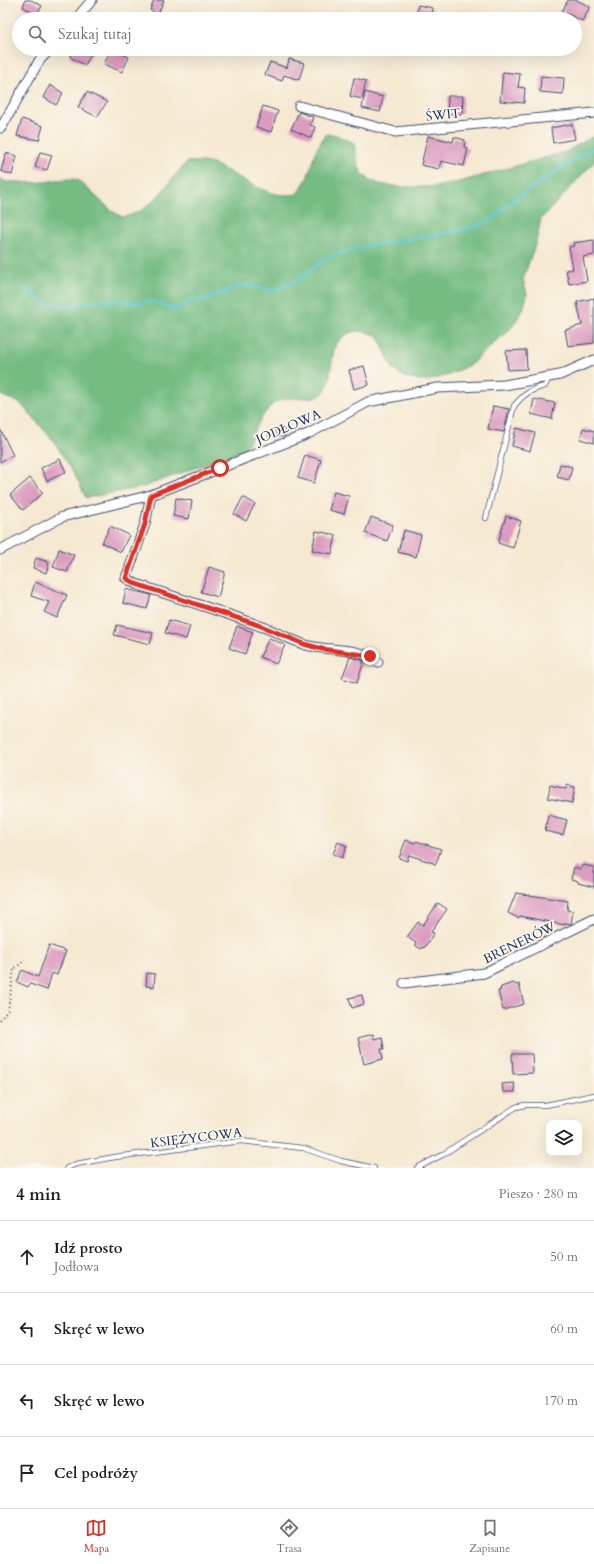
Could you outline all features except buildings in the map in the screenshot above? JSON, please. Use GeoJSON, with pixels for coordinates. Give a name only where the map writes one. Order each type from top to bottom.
{"type":"FeatureCollection","features":[{"type":"Feature","properties":{"kind":"street"},"geometry":{"type":"LineString","coordinates":[[82,12],[92,0]]}},
{"type":"Feature","properties":{"kind":"street"},"geometry":{"type":"LineString","coordinates":[[0,128],[39,61],[44,56]]}},
{"type":"Feature","properties":{"kind":"street","name":"ŚWIT"},"geometry":{"type":"LineString","coordinates":[[299,106],[396,132],[594,113]]}},
{"type":"Feature","properties":{"kind":"street","name":"JODŁOWA"},"geometry":{"type":"LineString","coordinates":[[0,550],[62,517],[151,495],[308,434],[368,402],[437,388],[504,385],[560,375],[594,360]]}},
{"type":"Feature","properties":{"kind":"street"},"geometry":{"type":"LineString","coordinates":[[151,495],[145,524],[126,578],[136,584],[261,626],[304,644],[322,649],[358,652],[370,656],[378,662]]}},
{"type":"Feature","properties":{"kind":"street","name":"BRENERÓW"},"geometry":{"type":"LineString","coordinates":[[404,983],[484,973],[594,919]]}},
{"type":"Feature","properties":{"kind":"lane"},"geometry":{"type":"LineString","coordinates":[[486,518],[514,406],[522,396],[535,388],[545,386],[549,377]]}},
{"type":"Feature","properties":{"kind":"lane"},"geometry":{"type":"LineString","coordinates":[[417,1168],[442,1155],[516,1107],[525,1105],[546,1105],[594,1095]]}},
{"type":"Feature","properties":{"kind":"lane","name":"KSIĘŻYCOWA"},"geometry":{"type":"LineString","coordinates":[[68,1168],[76,1164],[241,1141],[303,1148],[341,1161],[374,1168]]}},
{"type":"Feature","properties":{"kind":"path"},"geometry":{"type":"LineString","coordinates":[[0,1020],[8,1010],[14,968],[25,960]]}},
{"type":"Feature","properties":{"kind":"green space"},"geometry":{"type":"Polygon","coordinates":[[[326,134],[336,135],[354,143],[357,161],[362,175],[379,184],[401,187],[436,187],[463,181],[565,152],[594,136],[594,162],[541,219],[536,242],[523,279],[527,294],[523,310],[512,327],[471,364],[449,375],[426,381],[406,378],[393,369],[378,336],[361,331],[348,333],[338,342],[335,349],[329,380],[322,394],[313,397],[285,399],[273,404],[261,419],[246,449],[143,487],[86,498],[74,473],[52,439],[20,403],[0,395],[0,178],[5,182],[34,183],[65,179],[78,180],[112,211],[122,217],[142,210],[151,203],[159,196],[187,162],[204,162],[216,165],[257,187],[277,194],[297,194],[307,179],[316,150],[326,134]]]}},
{"type":"Feature","properties":{"kind":"waterway"},"geometry":{"type":"LineString","coordinates":[[27,288],[43,302],[64,306],[104,300],[140,303],[154,301],[170,308],[177,309],[190,301],[207,298],[240,286],[248,285],[269,291],[275,290],[293,283],[325,259],[361,247],[477,226],[492,219],[515,199],[594,147]]}},
{"type":"Feature","properties":{"kind":"route"},"geometry":{"type":"LineString","coordinates":[[220,468],[151,495],[145,524],[126,578],[136,584],[261,626],[304,644],[322,649],[358,652],[370,656]]}}]}
